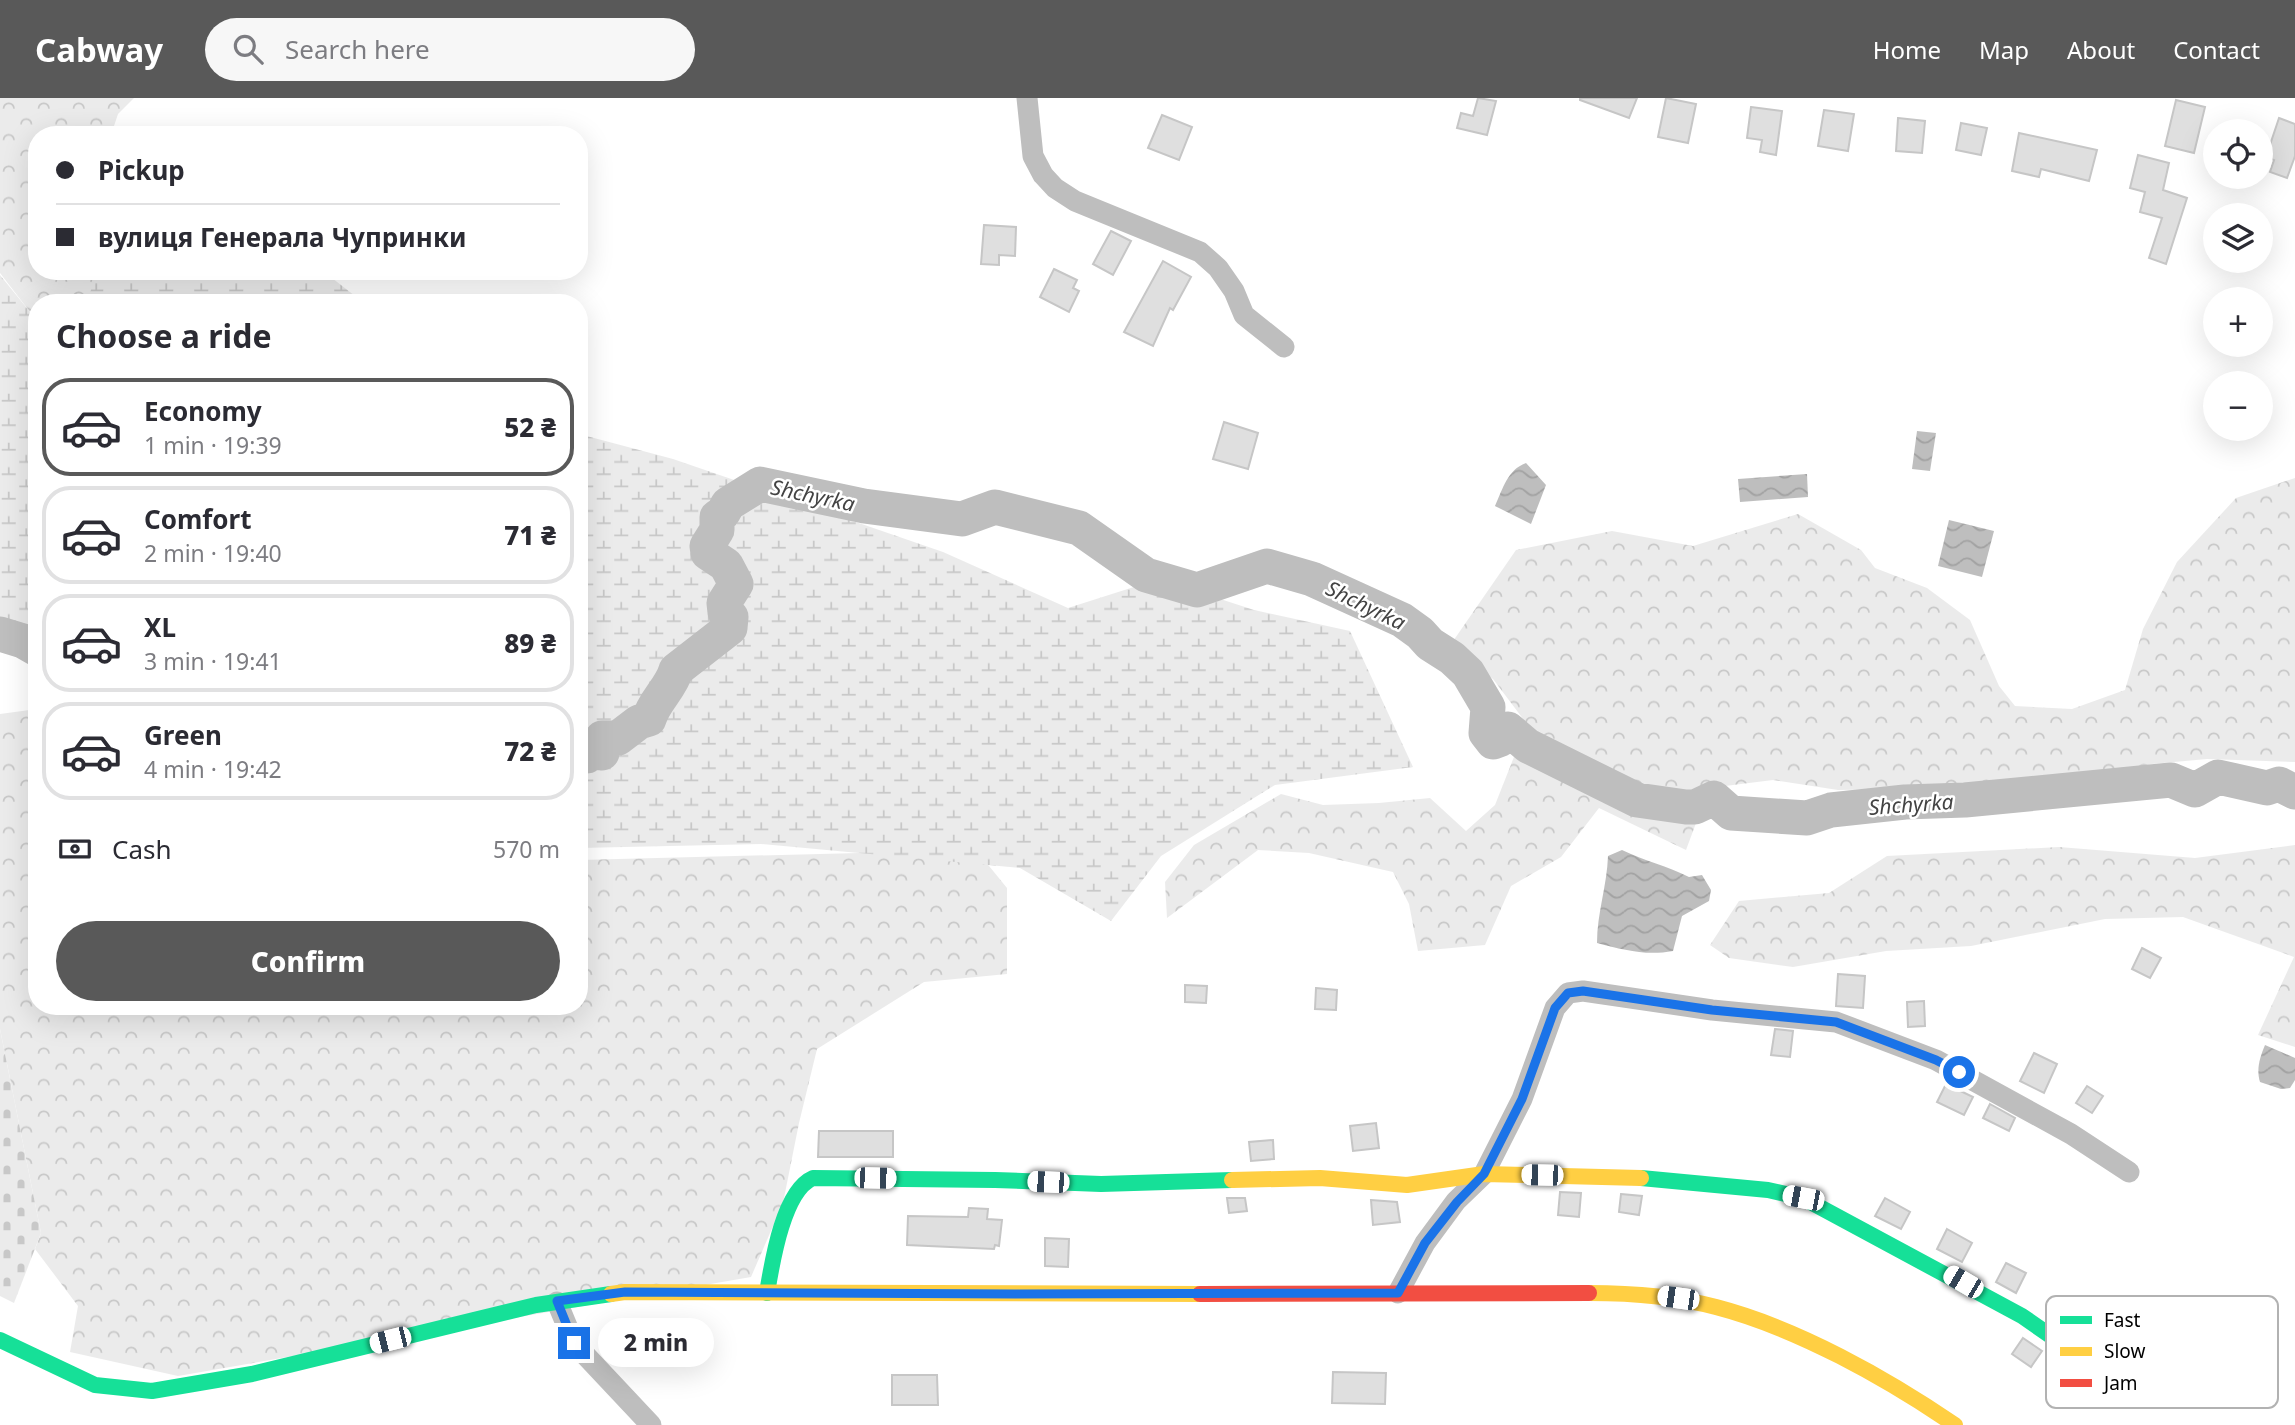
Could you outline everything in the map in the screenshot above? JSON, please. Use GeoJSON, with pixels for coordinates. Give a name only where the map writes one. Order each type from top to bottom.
{"type":"FeatureCollection","features":[{"type":"Feature","properties":{"kind":"street"},"geometry":{"type":"LineString","coordinates":[[1027,98],[1033,156],[1043,175],[1055,188],[1075,201],[1200,252],[1218,268],[1234,291],[1244,315],[1284,347]]}},
{"type":"Feature","properties":{"kind":"street"},"geometry":{"type":"LineString","coordinates":[[1398,1293],[1425,1243],[1457,1202],[1484,1174],[1522,1099],[1555,1008],[1568,993],[1583,991],[1712,1010],[1836,1022],[1936,1060],[2071,1134],[2129,1172]]}},
{"type":"Feature","properties":{"kind":"street"},"geometry":{"type":"LineString","coordinates":[[767,1293],[773,1256],[791,1205],[803,1183],[813,1178],[1115,1184],[1320,1178],[1407,1185],[1484,1174],[1614,1176],[1768,1190],[1803,1198],[1943,1270],[2046,1333]]}},
{"type":"Feature","properties":{"kind":"street"},"geometry":{"type":"LineString","coordinates":[[0,1340],[95,1385],[152,1391],[252,1374],[557,1301],[625,1292],[1633,1293],[1678,1298],[1728,1310],[1802,1339],[1877,1376],[1955,1425]]}},
{"type":"Feature","properties":{"kind":"street"},"geometry":{"type":"LineString","coordinates":[[557,1301],[574,1343],[650,1425]]}},
{"type":"Feature","properties":{"kind":"green space"},"geometry":{"type":"Polygon","coordinates":[[[0,98],[134,98],[118,114],[114,126],[28,126],[28,280],[100,280],[90,294],[28,294],[28,309],[0,273],[0,98]]]}},
{"type":"Feature","properties":{"kind":"green space"},"geometry":{"type":"Polygon","coordinates":[[[0,275],[28,310],[28,654],[0,628],[0,275]]]}},
{"type":"Feature","properties":{"kind":"green space"},"geometry":{"type":"Polygon","coordinates":[[[95,280],[335,280],[352,294],[89,294],[95,280]]]}},
{"type":"Feature","properties":{"kind":"green space"},"geometry":{"type":"Polygon","coordinates":[[[588,436],[673,459],[943,552],[1068,608],[1159,579],[1254,610],[1350,631],[1413,767],[1275,785],[1161,856],[1111,921],[1020,868],[761,844],[588,848],[588,436]]]}},
{"type":"Feature","properties":{"kind":"green space"},"geometry":{"type":"Polygon","coordinates":[[[2295,478],[2295,762],[2207,759],[2152,764],[2117,773],[1964,788],[1838,790],[1773,780],[1709,788],[1686,850],[1599,808],[1561,857],[1511,886],[1485,945],[1418,951],[1409,904],[1393,872],[1309,853],[1258,850],[1167,918],[1165,882],[1194,845],[1281,794],[1323,805],[1430,798],[1466,831],[1495,805],[1527,724],[1493,679],[1449,647],[1516,550],[1612,531],[1693,546],[1798,514],[1861,550],[1875,568],[1927,588],[1970,620],[1999,686],[2015,706],[2072,709],[2125,690],[2143,629],[2177,562],[2236,498],[2295,478]]]}},
{"type":"Feature","properties":{"kind":"green space"},"geometry":{"type":"Polygon","coordinates":[[[28,710],[28,1015],[588,1015],[588,860],[976,850],[1007,888],[1007,974],[924,982],[817,1049],[783,1203],[751,1277],[178,1376],[70,1352],[78,1306],[35,1249],[41,1233],[0,1029],[0,714],[28,710]]]}},
{"type":"Feature","properties":{"kind":"green space"},"geometry":{"type":"Polygon","coordinates":[[[2295,845],[2295,1047],[2258,1035],[2294,957],[2183,917],[2105,919],[1971,946],[1886,951],[1793,967],[1729,958],[1710,945],[1739,901],[1829,893],[1887,856],[2059,847],[2195,858],[2295,845]]]}},
{"type":"Feature","properties":{"kind":"green space"},"geometry":{"type":"Polygon","coordinates":[[[0,1029],[41,1233],[14,1303],[0,1296],[0,1029]]]}},
{"type":"Feature","properties":{"kind":"water"},"geometry":{"type":"Polygon","coordinates":[[[1917,431],[1936,433],[1930,471],[1912,469],[1917,431]]]}},
{"type":"Feature","properties":{"kind":"water"},"geometry":{"type":"Polygon","coordinates":[[[1526,463],[1546,485],[1531,524],[1495,506],[1510,475],[1526,463]]]}},
{"type":"Feature","properties":{"kind":"water"},"geometry":{"type":"Polygon","coordinates":[[[1807,474],[1808,497],[1740,502],[1738,479],[1807,474]]]}},
{"type":"Feature","properties":{"kind":"water"},"geometry":{"type":"Polygon","coordinates":[[[1949,520],[1994,531],[1982,577],[1938,566],[1949,520]]]}},
{"type":"Feature","properties":{"kind":"water"},"geometry":{"type":"Polygon","coordinates":[[[1622,850],[1689,877],[1702,875],[1711,890],[1709,901],[1682,916],[1673,951],[1644,953],[1597,943],[1608,856],[1622,850]]]}},
{"type":"Feature","properties":{"kind":"water"},"geometry":{"type":"Polygon","coordinates":[[[2265,1045],[2295,1058],[2295,1080],[2290,1088],[2281,1089],[2260,1082],[2259,1063],[2265,1045]]]}},
{"type":"Feature","properties":{"kind":"building"},"geometry":{"type":"Polygon","coordinates":[[[1478,98],[1496,101],[1487,135],[1457,128],[1461,113],[1473,116],[1478,98]]]}},
{"type":"Feature","properties":{"kind":"building"},"geometry":{"type":"Polygon","coordinates":[[[1580,98],[1637,98],[1629,118],[1580,98]]]}},
{"type":"Feature","properties":{"kind":"building"},"geometry":{"type":"Polygon","coordinates":[[[1666,98],[1696,104],[1688,143],[1658,137],[1666,98]]]}},
{"type":"Feature","properties":{"kind":"building"},"geometry":{"type":"Polygon","coordinates":[[[2176,100],[2205,107],[2194,153],[2165,146],[2176,100]]]}},
{"type":"Feature","properties":{"kind":"building"},"geometry":{"type":"Polygon","coordinates":[[[1751,107],[1782,111],[1776,155],[1760,152],[1762,140],[1747,138],[1751,107]]]}},
{"type":"Feature","properties":{"kind":"building"},"geometry":{"type":"Polygon","coordinates":[[[1824,110],[1854,114],[1848,151],[1818,146],[1824,110]]]}},
{"type":"Feature","properties":{"kind":"building"},"geometry":{"type":"Polygon","coordinates":[[[1162,115],[1192,127],[1179,160],[1148,148],[1162,115]]]}},
{"type":"Feature","properties":{"kind":"building"},"geometry":{"type":"Polygon","coordinates":[[[1898,118],[1925,121],[1922,153],[1896,151],[1898,118]]]}},
{"type":"Feature","properties":{"kind":"building"},"geometry":{"type":"Polygon","coordinates":[[[2279,118],[2295,124],[2295,156],[2287,178],[2273,173],[2273,136],[2279,118]]]}},
{"type":"Feature","properties":{"kind":"building"},"geometry":{"type":"Polygon","coordinates":[[[1961,123],[1987,128],[1981,155],[1956,150],[1961,123]]]}},
{"type":"Feature","properties":{"kind":"building"},"geometry":{"type":"Polygon","coordinates":[[[2019,133],[2097,150],[2089,181],[2041,169],[2039,177],[2012,171],[2019,133]]]}},
{"type":"Feature","properties":{"kind":"building"},"geometry":{"type":"Polygon","coordinates":[[[2138,155],[2169,163],[2163,190],[2187,198],[2166,264],[2149,258],[2162,218],[2140,212],[2145,192],[2130,188],[2138,155]]]}},
{"type":"Feature","properties":{"kind":"building"},"geometry":{"type":"Polygon","coordinates":[[[984,225],[1016,227],[1015,256],[999,255],[999,265],[981,264],[984,225]]]}},
{"type":"Feature","properties":{"kind":"building"},"geometry":{"type":"Polygon","coordinates":[[[1111,231],[1131,241],[1113,275],[1093,264],[1111,231]]]}},
{"type":"Feature","properties":{"kind":"building"},"geometry":{"type":"Polygon","coordinates":[[[1163,261],[1191,277],[1173,310],[1170,308],[1153,346],[1124,332],[1163,261]]]}},
{"type":"Feature","properties":{"kind":"building"},"geometry":{"type":"Polygon","coordinates":[[[1054,269],[1077,280],[1073,288],[1079,291],[1069,312],[1040,297],[1054,269]]]}},
{"type":"Feature","properties":{"kind":"building"},"geometry":{"type":"Polygon","coordinates":[[[1224,422],[1258,433],[1248,469],[1213,459],[1224,422]]]}},
{"type":"Feature","properties":{"kind":"building"},"geometry":{"type":"Polygon","coordinates":[[[2142,948],[2161,958],[2150,978],[2132,969],[2142,948]]]}},
{"type":"Feature","properties":{"kind":"building"},"geometry":{"type":"Polygon","coordinates":[[[1838,974],[1865,976],[1863,1008],[1836,1006],[1838,974]]]}},
{"type":"Feature","properties":{"kind":"building"},"geometry":{"type":"Polygon","coordinates":[[[1185,985],[1207,986],[1206,1003],[1185,1002],[1185,985]]]}},
{"type":"Feature","properties":{"kind":"building"},"geometry":{"type":"Polygon","coordinates":[[[1316,988],[1337,990],[1336,1010],[1315,1009],[1316,988]]]}},
{"type":"Feature","properties":{"kind":"building"},"geometry":{"type":"Polygon","coordinates":[[[1924,1001],[1925,1026],[1908,1027],[1907,1002],[1924,1001]]]}},
{"type":"Feature","properties":{"kind":"building"},"geometry":{"type":"Polygon","coordinates":[[[1775,1029],[1793,1031],[1790,1057],[1771,1055],[1775,1029]]]}},
{"type":"Feature","properties":{"kind":"building"},"geometry":{"type":"Polygon","coordinates":[[[2034,1053],[2057,1064],[2044,1093],[2020,1081],[2034,1053]]]}},
{"type":"Feature","properties":{"kind":"building"},"geometry":{"type":"Polygon","coordinates":[[[1946,1084],[1973,1097],[1964,1115],[1937,1102],[1946,1084]]]}},
{"type":"Feature","properties":{"kind":"building"},"geometry":{"type":"Polygon","coordinates":[[[2087,1086],[2103,1096],[2092,1113],[2076,1103],[2087,1086]]]}},
{"type":"Feature","properties":{"kind":"building"},"geometry":{"type":"Polygon","coordinates":[[[1990,1104],[2015,1118],[2009,1131],[1983,1118],[1990,1104]]]}},
{"type":"Feature","properties":{"kind":"building"},"geometry":{"type":"Polygon","coordinates":[[[1376,1123],[1379,1148],[1353,1151],[1350,1126],[1376,1123]]]}},
{"type":"Feature","properties":{"kind":"building"},"geometry":{"type":"Polygon","coordinates":[[[819,1131],[893,1131],[893,1157],[818,1157],[819,1131]]]}},
{"type":"Feature","properties":{"kind":"building"},"geometry":{"type":"Polygon","coordinates":[[[1273,1140],[1274,1159],[1251,1161],[1249,1142],[1273,1140]]]}},
{"type":"Feature","properties":{"kind":"building"},"geometry":{"type":"Polygon","coordinates":[[[1560,1192],[1581,1193],[1579,1217],[1558,1215],[1560,1192]]]}},
{"type":"Feature","properties":{"kind":"building"},"geometry":{"type":"Polygon","coordinates":[[[1621,1194],[1642,1196],[1639,1215],[1619,1212],[1621,1194]]]}},
{"type":"Feature","properties":{"kind":"building"},"geometry":{"type":"Polygon","coordinates":[[[1227,1198],[1245,1198],[1247,1211],[1229,1213],[1227,1198]]]}},
{"type":"Feature","properties":{"kind":"building"},"geometry":{"type":"Polygon","coordinates":[[[1885,1198],[1910,1212],[1901,1229],[1875,1216],[1885,1198]]]}},
{"type":"Feature","properties":{"kind":"building"},"geometry":{"type":"Polygon","coordinates":[[[1371,1200],[1397,1202],[1400,1222],[1373,1225],[1371,1200]]]}},
{"type":"Feature","properties":{"kind":"building"},"geometry":{"type":"Polygon","coordinates":[[[969,1208],[988,1209],[987,1219],[1002,1220],[999,1246],[995,1245],[994,1249],[907,1245],[908,1216],[968,1217],[969,1208]]]}},
{"type":"Feature","properties":{"kind":"building"},"geometry":{"type":"Polygon","coordinates":[[[1947,1229],[1972,1243],[1962,1262],[1937,1249],[1947,1229]]]}},
{"type":"Feature","properties":{"kind":"building"},"geometry":{"type":"Polygon","coordinates":[[[1045,1238],[1069,1239],[1068,1267],[1045,1266],[1045,1238]]]}},
{"type":"Feature","properties":{"kind":"building"},"geometry":{"type":"Polygon","coordinates":[[[2006,1263],[2026,1273],[2016,1293],[1996,1282],[2006,1263]]]}},
{"type":"Feature","properties":{"kind":"building"},"geometry":{"type":"Polygon","coordinates":[[[2023,1338],[2042,1351],[2031,1367],[2012,1354],[2023,1338]]]}},
{"type":"Feature","properties":{"kind":"building"},"geometry":{"type":"Polygon","coordinates":[[[1333,1372],[1386,1373],[1385,1404],[1332,1403],[1333,1372]]]}},
{"type":"Feature","properties":{"kind":"building"},"geometry":{"type":"Polygon","coordinates":[[[892,1375],[937,1375],[938,1405],[892,1405],[892,1375]]]}},
{"type":"Feature","properties":{"kind":"waterway","name":"Shchyrka"},"geometry":{"type":"LineString","coordinates":[[588,755],[596,750],[602,753],[602,738],[618,738],[639,722],[649,719],[676,670],[730,628],[731,617],[725,612],[724,603],[736,584],[726,565],[708,553],[707,546],[717,530],[717,517],[728,504],[760,484],[864,506],[962,519],[995,507],[1079,528],[1146,575],[1197,590],[1267,566],[1312,579],[1402,620],[1430,644],[1452,658],[1468,673],[1488,707],[1486,733],[1493,742],[1501,739],[1508,729],[1528,746],[1637,800],[1695,807],[1714,798],[1731,813],[1807,818],[1831,810],[1905,802],[1965,800],[2171,780],[2195,790],[2218,777],[2267,788],[2279,784],[2295,792]]}},
{"type":"Feature","properties":{"kind":"waterway","name":"Shchyrka"},"geometry":{"type":"LineString","coordinates":[[0,634],[28,644]]}},
{"type":"Feature","properties":{"kind":"traffic: fast"},"geometry":{"type":"LineString","coordinates":[[767,1293],[776,1247],[787,1212],[803,1185],[813,1178],[1101,1184],[1232,1180]]}},
{"type":"Feature","properties":{"kind":"traffic: fast"},"geometry":{"type":"LineString","coordinates":[[1641,1178],[1768,1190],[1803,1198],[2022,1316],[2046,1333]]}},
{"type":"Feature","properties":{"kind":"traffic: fast"},"geometry":{"type":"LineString","coordinates":[[0,1340],[95,1385],[152,1391],[252,1374],[536,1305],[611,1294]]}},
{"type":"Feature","properties":{"kind":"traffic: slow"},"geometry":{"type":"LineString","coordinates":[[1232,1180],[1320,1178],[1407,1185],[1484,1174],[1641,1178]]}},
{"type":"Feature","properties":{"kind":"traffic: slow"},"geometry":{"type":"LineString","coordinates":[[1589,1293],[1669,1298],[1747,1316],[1840,1356],[1955,1425]]}},
{"type":"Feature","properties":{"kind":"traffic: slow"},"geometry":{"type":"LineString","coordinates":[[611,1294],[1200,1294]]}},
{"type":"Feature","properties":{"kind":"traffic: jam"},"geometry":{"type":"LineString","coordinates":[[1200,1294],[1589,1293]]}},
{"type":"Feature","properties":{"kind":"route"},"geometry":{"type":"LineString","coordinates":[[574,1343],[557,1301],[625,1292],[1398,1293],[1425,1243],[1457,1202],[1484,1174],[1522,1099],[1555,1008],[1568,993],[1583,991],[1712,1010],[1836,1022],[1936,1060],[1959,1072]]}}]}
